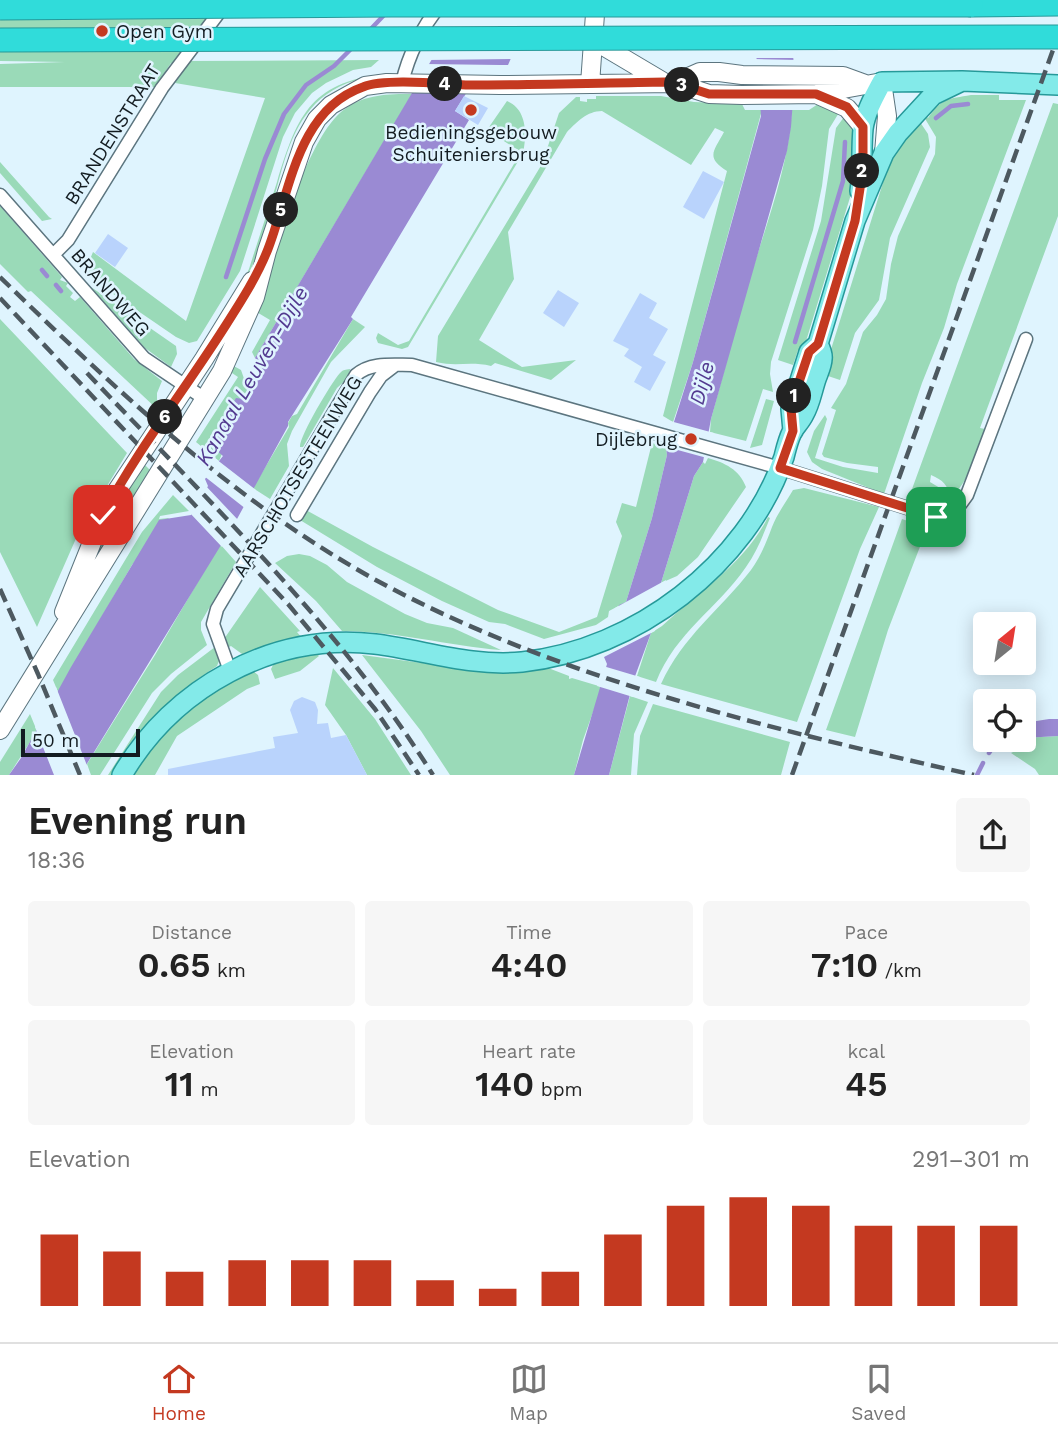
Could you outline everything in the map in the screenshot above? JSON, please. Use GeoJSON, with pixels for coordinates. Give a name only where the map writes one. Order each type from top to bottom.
{"type":"FeatureCollection","features":[{"type":"Feature","properties":{"kind":"highway"},"geometry":{"type":"LineString","coordinates":[[0,8],[1058,4]]}},
{"type":"Feature","properties":{"kind":"highway"},"geometry":{"type":"LineString","coordinates":[[0,40],[1058,37]]}},
{"type":"Feature","properties":{"kind":"main road"},"geometry":{"type":"LineString","coordinates":[[122,775],[151,731],[188,697],[230,671],[261,657],[290,649],[335,643],[371,644],[473,662],[521,662],[560,655],[599,641],[641,622],[681,596],[707,574],[747,528],[780,468],[793,431],[805,414],[822,358],[818,344],[855,221],[884,153],[898,132],[933,95],[962,81]]}},
{"type":"Feature","properties":{"kind":"main road"},"geometry":{"type":"LineString","coordinates":[[855,221],[863,169],[863,127],[871,104],[873,83],[962,81],[1058,85]]}},
{"type":"Feature","properties":{"kind":"street","name":"BRANDENSTRAAT"},"geometry":{"type":"LineString","coordinates":[[52,255],[68,240],[162,88],[229,0]]}},
{"type":"Feature","properties":{"kind":"street"},"geometry":{"type":"LineString","coordinates":[[407,84],[405,69],[431,16],[446,0]]}},
{"type":"Feature","properties":{"kind":"street"},"geometry":{"type":"LineString","coordinates":[[590,84],[596,0]]}},
{"type":"Feature","properties":{"kind":"street"},"geometry":{"type":"LineString","coordinates":[[593,34],[603,46],[670,83],[709,94],[816,94],[873,83]]}},
{"type":"Feature","properties":{"kind":"street"},"geometry":{"type":"LineString","coordinates":[[2,722],[75,611],[205,400],[240,335],[255,297],[267,251],[304,142],[317,119],[331,105],[365,86],[670,83],[700,72],[843,76],[873,83]]}},
{"type":"Feature","properties":{"kind":"street"},"geometry":{"type":"LineString","coordinates":[[873,83],[887,116],[884,153]]}},
{"type":"Feature","properties":{"kind":"street"},"geometry":{"type":"LineString","coordinates":[[816,94],[847,107],[863,127]]}},
{"type":"Feature","properties":{"kind":"street","name":"BRANDWEG"},"geometry":{"type":"LineString","coordinates":[[0,195],[144,358],[205,400]]}},
{"type":"Feature","properties":{"kind":"street"},"geometry":{"type":"LineString","coordinates":[[53,641],[103,515],[137,457],[247,291],[267,251]]}},
{"type":"Feature","properties":{"kind":"street","name":"AARSCHOTSESTEENWEG"},"geometry":{"type":"LineString","coordinates":[[230,671],[212,624],[217,609],[356,375],[363,368],[412,365],[780,468],[936,517],[954,513],[967,495],[1026,339]]}},
{"type":"Feature","properties":{"kind":"street"},"geometry":{"type":"LineString","coordinates":[[297,515],[370,392],[381,376],[394,365]]}},
{"type":"Feature","properties":{"kind":"green space","name":"Open Gym"},"geometry":{"type":"Polygon","coordinates":[[[0,0],[225,0],[181,63],[171,63],[155,87],[0,87],[0,64],[65,62],[0,61],[0,0]]]}},
{"type":"Feature","properties":{"kind":"green space"},"geometry":{"type":"Polygon","coordinates":[[[379,60],[371,67],[353,70],[326,83],[312,93],[295,113],[283,137],[240,271],[197,341],[189,343],[176,337],[103,287],[86,269],[93,252],[186,321],[265,98],[175,83],[188,61],[379,60]]]}},
{"type":"Feature","properties":{"kind":"green space"},"geometry":{"type":"Polygon","coordinates":[[[391,73],[350,82],[320,100],[300,124],[287,154],[256,257],[239,289],[249,269],[285,158],[301,119],[312,104],[343,84],[364,77],[391,73]]]}},
{"type":"Feature","properties":{"kind":"green space"},"geometry":{"type":"Polygon","coordinates":[[[412,94],[255,358],[252,352],[270,320],[255,311],[280,233],[317,145],[331,123],[353,104],[377,96],[412,94]]]}},
{"type":"Feature","properties":{"kind":"green space"},"geometry":{"type":"Polygon","coordinates":[[[971,95],[999,95],[999,100],[1026,100],[957,284],[944,328],[884,494],[822,469],[812,462],[807,452],[814,431],[825,415],[827,419],[815,458],[843,467],[878,473],[878,467],[824,457],[822,454],[836,410],[831,408],[846,384],[863,332],[886,299],[898,236],[935,154],[936,137],[924,117],[925,115],[928,118],[946,100],[971,95]]]}},
{"type":"Feature","properties":{"kind":"green space"},"geometry":{"type":"Polygon","coordinates":[[[596,96],[661,96],[694,102],[742,104],[745,110],[762,110],[693,362],[673,422],[663,416],[727,171],[714,158],[715,149],[724,132],[715,128],[691,165],[602,111],[587,115],[579,121],[567,132],[508,232],[514,279],[479,340],[522,367],[576,360],[551,380],[495,363],[491,366],[436,362],[438,336],[542,164],[559,113],[576,97],[587,102],[587,99],[596,99],[596,96]]]}},
{"type":"Feature","properties":{"kind":"green space"},"geometry":{"type":"Polygon","coordinates":[[[507,101],[514,105],[522,116],[525,130],[523,153],[408,347],[402,349],[378,343],[378,333],[398,345],[409,341],[521,152],[487,130],[507,101]]]}},
{"type":"Feature","properties":{"kind":"green space"},"geometry":{"type":"Polygon","coordinates":[[[1053,103],[1058,104],[1058,216],[980,428],[985,429],[976,457],[963,483],[950,498],[944,484],[931,475],[930,482],[940,488],[944,496],[926,503],[908,500],[1053,103]]]}},
{"type":"Feature","properties":{"kind":"green space"},"geometry":{"type":"Polygon","coordinates":[[[818,104],[840,111],[829,129],[813,230],[771,362],[773,392],[763,389],[746,441],[710,432],[711,419],[786,155],[792,110],[809,110],[818,104]]]}},
{"type":"Feature","properties":{"kind":"green space"},"geometry":{"type":"Polygon","coordinates":[[[844,117],[853,126],[856,136],[852,191],[803,351],[798,350],[793,365],[778,360],[821,221],[836,128],[844,117]]]}},
{"type":"Feature","properties":{"kind":"green space"},"geometry":{"type":"Polygon","coordinates":[[[920,122],[928,134],[930,147],[890,238],[879,300],[855,333],[840,380],[828,376],[832,361],[828,359],[886,173],[893,155],[920,122]]]}},
{"type":"Feature","properties":{"kind":"green space"},"geometry":{"type":"Polygon","coordinates":[[[0,162],[52,219],[42,221],[0,173],[0,162]]]}},
{"type":"Feature","properties":{"kind":"green space"},"geometry":{"type":"Polygon","coordinates":[[[0,206],[62,277],[60,280],[68,283],[66,286],[73,293],[70,297],[75,301],[80,297],[134,359],[162,381],[157,393],[157,409],[0,264],[0,206]]]}},
{"type":"Feature","properties":{"kind":"green space"},"geometry":{"type":"Polygon","coordinates":[[[91,287],[176,346],[177,354],[171,367],[145,348],[91,287]]]}},
{"type":"Feature","properties":{"kind":"green space"},"geometry":{"type":"Polygon","coordinates":[[[0,319],[127,453],[78,534],[37,627],[0,552],[0,319]]]}},
{"type":"Feature","properties":{"kind":"green space"},"geometry":{"type":"Polygon","coordinates":[[[353,319],[365,327],[331,362],[292,431],[287,444],[289,466],[270,499],[253,488],[289,427],[292,416],[297,414],[353,319]]]}},
{"type":"Feature","properties":{"kind":"green space"},"geometry":{"type":"Polygon","coordinates":[[[232,365],[241,370],[248,390],[219,461],[196,442],[238,377],[229,371],[232,365]]]}},
{"type":"Feature","properties":{"kind":"green space"},"geometry":{"type":"Polygon","coordinates":[[[350,369],[349,377],[337,388],[303,447],[300,447],[310,422],[330,387],[341,372],[350,369]]]}},
{"type":"Feature","properties":{"kind":"green space"},"geometry":{"type":"Polygon","coordinates":[[[766,399],[774,401],[762,445],[750,448],[766,399]]]}},
{"type":"Feature","properties":{"kind":"green space"},"geometry":{"type":"Polygon","coordinates":[[[652,443],[666,447],[667,455],[652,518],[626,602],[609,611],[608,617],[596,625],[544,639],[505,624],[489,622],[442,601],[377,567],[300,520],[306,510],[498,610],[559,632],[597,617],[622,536],[616,522],[622,503],[636,507],[652,443]]]}},
{"type":"Feature","properties":{"kind":"green space"},"geometry":{"type":"Polygon","coordinates":[[[708,458],[731,468],[740,476],[746,487],[698,557],[677,576],[661,583],[694,476],[708,458]]]}},
{"type":"Feature","properties":{"kind":"green space"},"geometry":{"type":"Polygon","coordinates":[[[141,461],[153,473],[78,592],[100,537],[141,461]]]}},
{"type":"Feature","properties":{"kind":"green space"},"geometry":{"type":"Polygon","coordinates":[[[804,488],[879,507],[860,549],[797,722],[661,684],[691,637],[758,560],[776,517],[793,490],[804,488]]]}},
{"type":"Feature","properties":{"kind":"green space"},"geometry":{"type":"Polygon","coordinates":[[[173,495],[189,511],[160,516],[159,519],[169,518],[132,565],[58,692],[53,680],[142,532],[173,495]]]}},
{"type":"Feature","properties":{"kind":"green space"},"geometry":{"type":"Polygon","coordinates":[[[768,517],[770,518],[765,531],[750,561],[735,582],[674,649],[656,682],[637,676],[651,633],[734,563],[759,533],[768,517]]]}},
{"type":"Feature","properties":{"kind":"green space"},"geometry":{"type":"Polygon","coordinates":[[[902,519],[920,525],[926,531],[888,630],[855,737],[826,730],[902,519]]]}},
{"type":"Feature","properties":{"kind":"green space"},"geometry":{"type":"Polygon","coordinates":[[[220,544],[236,562],[201,622],[207,645],[152,693],[100,775],[91,775],[87,764],[220,544]]]}},
{"type":"Feature","properties":{"kind":"green space"},"geometry":{"type":"Polygon","coordinates":[[[287,556],[310,556],[327,565],[347,582],[405,614],[427,623],[453,628],[501,650],[382,633],[342,631],[316,601],[275,563],[287,556]]]}},
{"type":"Feature","properties":{"kind":"green space"},"geometry":{"type":"Polygon","coordinates":[[[260,587],[300,631],[297,632],[301,637],[242,654],[229,647],[224,639],[260,587]]]}},
{"type":"Feature","properties":{"kind":"green space"},"geometry":{"type":"Polygon","coordinates":[[[215,647],[219,661],[217,666],[185,689],[158,714],[133,743],[112,775],[108,775],[161,692],[178,675],[215,647]]]}},
{"type":"Feature","properties":{"kind":"green space"},"geometry":{"type":"Polygon","coordinates":[[[316,653],[319,656],[300,671],[275,679],[271,669],[274,663],[316,653]]]}},
{"type":"Feature","properties":{"kind":"green space"},"geometry":{"type":"Polygon","coordinates":[[[362,655],[475,670],[543,666],[569,676],[569,679],[602,687],[574,775],[450,775],[421,731],[362,655]]]}},
{"type":"Feature","properties":{"kind":"green space"},"geometry":{"type":"Polygon","coordinates":[[[333,668],[375,719],[411,775],[367,775],[346,735],[325,705],[333,668]]]}},
{"type":"Feature","properties":{"kind":"green space"},"geometry":{"type":"Polygon","coordinates":[[[253,671],[258,675],[260,684],[247,689],[177,736],[155,775],[132,775],[167,729],[214,690],[253,671]]]}},
{"type":"Feature","properties":{"kind":"green space"},"geometry":{"type":"Polygon","coordinates":[[[630,696],[648,702],[634,734],[631,775],[609,775],[630,696]]]}},
{"type":"Feature","properties":{"kind":"green space"},"geometry":{"type":"Polygon","coordinates":[[[653,704],[790,742],[781,775],[637,775],[640,736],[653,704]]]}},
{"type":"Feature","properties":{"kind":"green space"},"geometry":{"type":"Polygon","coordinates":[[[30,714],[37,731],[9,775],[0,775],[0,762],[30,714]]]}},
{"type":"Feature","properties":{"kind":"green space"},"geometry":{"type":"Polygon","coordinates":[[[1058,736],[1058,775],[1039,775],[1035,769],[1011,753],[1036,752],[1036,737],[1058,736]]]}},
{"type":"Feature","properties":{"kind":"water"},"geometry":{"type":"Polygon","coordinates":[[[467,0],[515,49],[508,65],[484,65],[455,111],[469,120],[351,317],[353,319],[288,422],[237,519],[80,775],[9,775],[159,520],[191,515],[208,486],[205,479],[223,456],[209,444],[236,398],[243,399],[248,389],[257,383],[255,377],[261,364],[255,358],[467,0]]]}},
{"type":"Feature","properties":{"kind":"water","name":"Dijle"},"geometry":{"type":"Polygon","coordinates":[[[752,0],[787,0],[795,74],[787,151],[711,419],[703,462],[694,476],[661,583],[651,633],[634,679],[609,775],[574,775],[607,664],[604,657],[619,605],[626,602],[652,518],[667,455],[666,447],[693,362],[761,116],[752,0]]]}},
{"type":"Feature","properties":{"kind":"water"},"geometry":{"type":"Polygon","coordinates":[[[1058,719],[1058,736],[1036,737],[1036,721],[1058,719]]]}},
{"type":"Feature","properties":{"kind":"pier"},"geometry":{"type":"Polygon","coordinates":[[[463,0],[545,2],[514,59],[428,60],[463,0]]]}},
{"type":"Feature","properties":{"kind":"pier"},"geometry":{"type":"Polygon","coordinates":[[[748,0],[790,0],[797,58],[754,58],[748,0]]]}},
{"type":"Feature","properties":{"kind":"pier"},"geometry":{"type":"Polygon","coordinates":[[[754,59],[797,60],[796,110],[759,110],[754,59]]]}},
{"type":"Feature","properties":{"kind":"pier"},"geometry":{"type":"Polygon","coordinates":[[[425,64],[500,65],[500,68],[486,68],[471,92],[412,87],[425,64]]]}},
{"type":"Feature","properties":{"kind":"pier","name":"Dijlebrug"},"geometry":{"type":"Polygon","coordinates":[[[670,421],[714,433],[707,458],[663,446],[670,421]]]}},
{"type":"Feature","properties":{"kind":"pier"},"geometry":{"type":"Polygon","coordinates":[[[216,459],[256,490],[246,509],[204,476],[216,459]]]}},
{"type":"Feature","properties":{"kind":"pier"},"geometry":{"type":"Polygon","coordinates":[[[204,484],[239,521],[222,547],[189,512],[204,484]]]}},
{"type":"Feature","properties":{"kind":"pier"},"geometry":{"type":"Polygon","coordinates":[[[666,580],[655,631],[604,657],[602,651],[615,608],[666,580]]]}},
{"type":"Feature","properties":{"kind":"pier"},"geometry":{"type":"Polygon","coordinates":[[[603,666],[640,677],[633,697],[597,686],[603,666]]]}},
{"type":"Feature","properties":{"kind":"pier"},"geometry":{"type":"Polygon","coordinates":[[[56,687],[88,768],[84,775],[54,775],[35,727],[56,687]]]}},
{"type":"Feature","properties":{"kind":"building","name":"Bedieningsgebouw Schuiteniersbrug"},"geometry":{"type":"Polygon","coordinates":[[[464,96],[488,108],[478,125],[455,111],[464,96]]]}},
{"type":"Feature","properties":{"kind":"building"},"geometry":{"type":"Polygon","coordinates":[[[703,171],[724,182],[704,219],[683,207],[703,171]]]}},
{"type":"Feature","properties":{"kind":"building"},"geometry":{"type":"Polygon","coordinates":[[[108,234],[128,248],[115,267],[95,253],[108,234]]]}},
{"type":"Feature","properties":{"kind":"building"},"geometry":{"type":"Polygon","coordinates":[[[558,290],[579,303],[564,327],[543,313],[558,290]]]}},
{"type":"Feature","properties":{"kind":"building"},"geometry":{"type":"Polygon","coordinates":[[[640,293],[657,303],[649,318],[668,329],[653,355],[666,362],[650,391],[634,382],[642,367],[624,356],[629,349],[613,341],[640,293]]]}},
{"type":"Feature","properties":{"kind":"building"},"geometry":{"type":"Polygon","coordinates":[[[302,697],[315,702],[318,710],[317,724],[328,723],[331,738],[346,735],[367,775],[168,775],[168,769],[275,748],[273,737],[298,733],[290,710],[294,701],[302,697]]]}},
{"type":"Feature","properties":{"kind":"waterway"},"geometry":{"type":"LineString","coordinates":[[368,32],[386,13]]}},
{"type":"Feature","properties":{"kind":"waterway"},"geometry":{"type":"LineString","coordinates":[[226,277],[265,159],[284,114],[306,85],[334,66],[352,48]]}},
{"type":"Feature","properties":{"kind":"waterway"},"geometry":{"type":"LineString","coordinates":[[936,118],[951,106],[968,104]]}},
{"type":"Feature","properties":{"kind":"waterway"},"geometry":{"type":"LineString","coordinates":[[795,342],[843,181],[845,142]]}},
{"type":"Feature","properties":{"kind":"waterway"},"geometry":{"type":"LineString","coordinates":[[42,270],[47,276]]}},
{"type":"Feature","properties":{"kind":"waterway"},"geometry":{"type":"LineString","coordinates":[[56,285],[61,291]]}},
{"type":"Feature","properties":{"kind":"waterway"},"geometry":{"type":"LineString","coordinates":[[977,775],[983,763]]}},
{"type":"Feature","properties":{"kind":"railway"},"geometry":{"type":"LineString","coordinates":[[792,775],[1058,36]]}},
{"type":"Feature","properties":{"kind":"railway"},"geometry":{"type":"LineString","coordinates":[[0,277],[131,401],[224,478],[322,548],[374,579],[443,614],[590,673],[744,719],[974,775]]}},
{"type":"Feature","properties":{"kind":"railway"},"geometry":{"type":"LineString","coordinates":[[0,298],[288,604],[375,709],[419,775]]}},
{"type":"Feature","properties":{"kind":"railway"},"geometry":{"type":"LineString","coordinates":[[87,373],[225,517],[314,616],[396,720],[433,775]]}},
{"type":"Feature","properties":{"kind":"railway"},"geometry":{"type":"LineString","coordinates":[[0,589],[80,775]]}},
{"type":"Feature","properties":{"kind":"place","name":"Open Gym"},"geometry":{"type":"Point","coordinates":[102,31]}},
{"type":"Feature","properties":{"kind":"place","name":"Bedieningsgebouw Schuiteniersbrug"},"geometry":{"type":"Point","coordinates":[471,110]}},
{"type":"Feature","properties":{"kind":"place","name":"Dijlebrug"},"geometry":{"type":"Point","coordinates":[691,439]}},
{"type":"Feature","properties":{"kind":"route"},"geometry":{"type":"LineString","coordinates":[[103,515],[137,457],[247,291],[267,251],[304,142],[317,119],[331,105],[365,86],[387,83],[500,85],[665,82],[709,94],[816,94],[847,107],[863,127],[863,169],[855,221],[818,344],[809,352],[794,397],[791,409],[793,431],[780,468],[936,517]]}},
{"type":"Feature","properties":{"kind":"water label","name":"Kanaal Leuven-Dijle"},"geometry":{"type":"Point","coordinates":[252,376]}}]}
